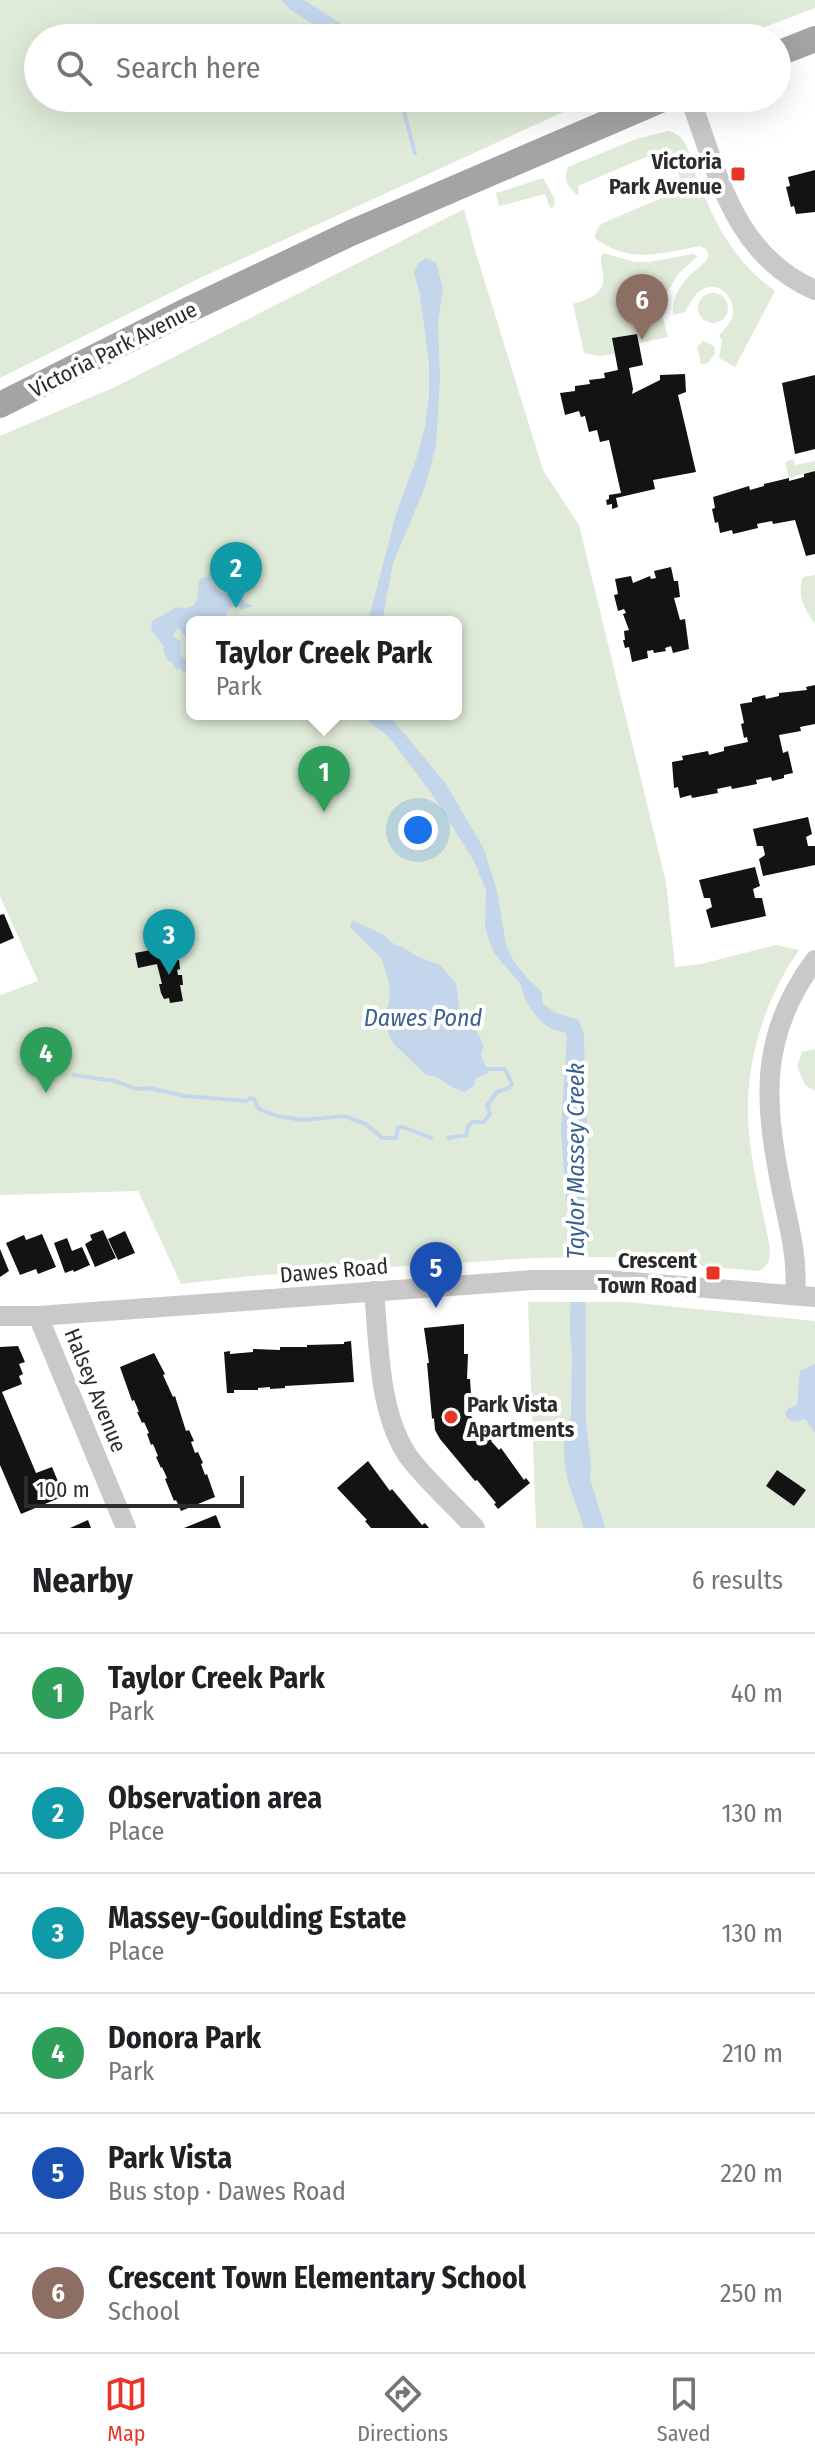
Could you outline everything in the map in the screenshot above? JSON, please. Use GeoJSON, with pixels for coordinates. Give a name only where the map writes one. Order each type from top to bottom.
{"type":"FeatureCollection","features":[{"type":"Feature","properties":{"kind":"main road"},"geometry":{"type":"LineString","coordinates":[[791,48],[815,39]]}},
{"type":"Feature","properties":{"kind":"main road","name":"Victoria Park Avenue"},"geometry":{"type":"LineString","coordinates":[[0,405],[184,312],[351,233],[632,112]]}},
{"type":"Feature","properties":{"kind":"street"},"geometry":{"type":"LineString","coordinates":[[695,112],[725,193],[745,233],[772,264],[793,280],[815,290]]}},
{"type":"Feature","properties":{"kind":"street"},"geometry":{"type":"LineString","coordinates":[[805,1296],[771,1138],[768,1084],[778,1028],[791,998],[815,960]]}},
{"type":"Feature","properties":{"kind":"street","name":"Dawes Road"},"geometry":{"type":"LineString","coordinates":[[0,1316],[38,1316],[533,1280],[607,1280],[805,1296]]}},
{"type":"Feature","properties":{"kind":"street"},"geometry":{"type":"LineString","coordinates":[[374,1291],[389,1417],[410,1459],[475,1528]]}},
{"type":"Feature","properties":{"kind":"street","name":"Halsey Avenue"},"geometry":{"type":"LineString","coordinates":[[38,1316],[126,1528]]}},
{"type":"Feature","properties":{"kind":"green space"},"geometry":{"type":"Polygon","coordinates":[[[0,0],[815,0],[815,8],[772,24],[24,24],[24,112],[563,112],[198,279],[0,378],[0,0]]]}},
{"type":"Feature","properties":{"kind":"green space"},"geometry":{"type":"Polygon","coordinates":[[[668,131],[675,133],[685,143],[697,178],[683,185],[667,148],[578,186],[579,196],[568,184],[568,167],[636,139],[668,131]]]}},
{"type":"Feature","properties":{"kind":"green space"},"geometry":{"type":"Polygon","coordinates":[[[543,178],[555,199],[554,207],[550,208],[545,194],[499,206],[496,193],[543,178]]]}},
{"type":"Feature","properties":{"kind":"green space"},"geometry":{"type":"Polygon","coordinates":[[[700,185],[729,244],[750,269],[775,291],[735,367],[719,358],[722,340],[719,336],[733,314],[728,295],[718,288],[706,288],[695,295],[685,312],[673,315],[678,290],[707,260],[709,255],[706,249],[699,246],[658,254],[631,254],[618,251],[594,237],[599,226],[605,222],[688,187],[700,185]]]}},
{"type":"Feature","properties":{"kind":"green space"},"geometry":{"type":"Polygon","coordinates":[[[464,209],[543,470],[579,525],[666,882],[675,967],[701,964],[776,945],[799,950],[767,1009],[750,1074],[749,1135],[770,1248],[769,1261],[763,1269],[756,1271],[608,1257],[533,1258],[250,1276],[181,1284],[138,1191],[0,1195],[0,995],[38,981],[0,896],[0,436],[115,387],[464,209]]]}},
{"type":"Feature","properties":{"kind":"green space"},"geometry":{"type":"Polygon","coordinates":[[[603,253],[635,262],[692,254],[698,256],[678,274],[667,293],[645,302],[648,308],[660,306],[668,337],[639,343],[637,334],[612,338],[615,354],[598,356],[584,353],[573,304],[591,298],[602,286],[603,253]]]}},
{"type":"Feature","properties":{"kind":"green space"},"geometry":{"type":"Polygon","coordinates":[[[713,293],[719,294],[727,302],[727,314],[719,322],[713,323],[707,322],[699,314],[698,308],[699,302],[707,294],[713,293]]]}},
{"type":"Feature","properties":{"kind":"green space"},"geometry":{"type":"Polygon","coordinates":[[[703,341],[714,346],[715,353],[708,363],[701,364],[697,347],[703,341]]]}},
{"type":"Feature","properties":{"kind":"green space"},"geometry":{"type":"Polygon","coordinates":[[[794,459],[795,465],[815,461],[815,471],[789,478],[785,462],[794,459]]]}},
{"type":"Feature","properties":{"kind":"green space"},"geometry":{"type":"Polygon","coordinates":[[[815,575],[815,624],[805,608],[801,584],[803,577],[815,575]]]}},
{"type":"Feature","properties":{"kind":"green space"},"geometry":{"type":"Polygon","coordinates":[[[815,1049],[815,1091],[805,1085],[797,1066],[802,1052],[815,1049]]]}},
{"type":"Feature","properties":{"kind":"green space"},"geometry":{"type":"Polygon","coordinates":[[[528,1302],[627,1302],[815,1321],[815,1528],[536,1528],[528,1302]]]}},
{"type":"Feature","properties":{"kind":"water"},"geometry":{"type":"Polygon","coordinates":[[[281,0],[304,0],[342,24],[312,24],[281,0]]]}},
{"type":"Feature","properties":{"kind":"water"},"geometry":{"type":"Polygon","coordinates":[[[426,258],[436,263],[443,288],[438,323],[440,379],[436,445],[425,487],[393,563],[383,616],[370,616],[396,514],[425,427],[429,363],[414,273],[418,263],[426,258]]]}},
{"type":"Feature","properties":{"kind":"water"},"geometry":{"type":"Polygon","coordinates":[[[219,558],[222,561],[218,568],[222,573],[211,581],[212,585],[224,594],[232,589],[233,596],[239,595],[244,602],[253,606],[241,610],[239,606],[231,607],[227,616],[186,616],[186,637],[180,629],[176,629],[173,636],[181,642],[180,655],[186,660],[186,673],[179,668],[177,671],[168,661],[151,623],[175,607],[194,605],[200,579],[207,577],[219,558]]]}},
{"type":"Feature","properties":{"kind":"water"},"geometry":{"type":"Polygon","coordinates":[[[393,720],[446,784],[484,849],[497,891],[506,945],[513,960],[541,991],[543,1004],[556,1013],[579,1020],[584,1035],[587,1164],[584,1188],[589,1245],[585,1247],[586,1422],[590,1478],[605,1528],[584,1528],[568,1482],[564,1458],[564,1443],[571,1417],[572,1355],[572,1230],[566,1199],[561,1129],[567,1036],[565,1032],[547,1026],[537,1016],[525,998],[522,986],[494,953],[485,926],[486,890],[474,861],[432,794],[388,736],[369,722],[393,720]]]}},
{"type":"Feature","properties":{"kind":"water","name":"Dawes Pond"},"geometry":{"type":"Polygon","coordinates":[[[352,920],[384,935],[416,956],[440,965],[456,984],[461,1017],[476,1031],[484,1045],[481,1054],[488,1073],[475,1079],[474,1086],[464,1092],[437,1077],[426,1075],[394,1044],[389,1036],[385,1013],[390,989],[385,968],[380,957],[350,927],[352,920]]]}},
{"type":"Feature","properties":{"kind":"water"},"geometry":{"type":"Polygon","coordinates":[[[815,1364],[815,1433],[805,1419],[794,1422],[785,1413],[797,1405],[800,1371],[815,1364]]]}},
{"type":"Feature","properties":{"kind":"pier"},"geometry":{"type":"Polygon","coordinates":[[[567,1257],[589,1257],[589,1302],[567,1302],[567,1257]]]}},
{"type":"Feature","properties":{"kind":"building"},"geometry":{"type":"Polygon","coordinates":[[[815,170],[815,212],[796,214],[786,187],[790,186],[788,177],[815,170]]]}},
{"type":"Feature","properties":{"kind":"building"},"geometry":{"type":"Polygon","coordinates":[[[637,334],[643,365],[629,368],[632,394],[660,380],[660,375],[685,374],[686,392],[678,395],[696,472],[653,480],[655,489],[616,498],[618,507],[612,509],[612,504],[607,505],[606,500],[609,495],[621,493],[609,440],[600,442],[597,430],[589,432],[585,416],[581,417],[579,411],[565,415],[560,393],[575,391],[575,386],[590,384],[589,380],[605,378],[604,373],[618,370],[612,338],[637,334]]]}},
{"type":"Feature","properties":{"kind":"building"},"geometry":{"type":"Polygon","coordinates":[[[815,375],[815,449],[795,454],[782,383],[815,375]]]}},
{"type":"Feature","properties":{"kind":"building"},"geometry":{"type":"Polygon","coordinates":[[[815,471],[815,554],[806,556],[795,520],[757,524],[758,528],[733,534],[732,530],[720,533],[712,509],[715,508],[713,497],[749,486],[750,490],[789,478],[789,481],[815,471]]]}},
{"type":"Feature","properties":{"kind":"building"},"geometry":{"type":"Polygon","coordinates":[[[671,567],[674,581],[678,581],[680,597],[674,598],[680,620],[685,619],[689,649],[673,653],[671,646],[665,648],[666,651],[647,651],[648,658],[632,662],[629,647],[625,648],[623,640],[624,631],[629,630],[624,609],[618,611],[614,595],[618,594],[615,579],[631,576],[633,583],[650,576],[651,579],[656,578],[654,571],[671,567]]]}},
{"type":"Feature","properties":{"kind":"building"},"geometry":{"type":"Polygon","coordinates":[[[815,685],[815,724],[800,727],[801,731],[779,735],[783,753],[788,751],[793,773],[772,781],[771,777],[756,780],[757,784],[717,789],[718,793],[680,798],[678,787],[674,788],[672,762],[683,760],[682,756],[708,751],[709,755],[724,751],[724,747],[748,742],[741,724],[744,723],[740,704],[765,695],[766,699],[779,696],[779,693],[807,690],[806,687],[815,685]]]}},
{"type":"Feature","properties":{"kind":"building"},"geometry":{"type":"Polygon","coordinates":[[[808,817],[812,834],[806,837],[808,846],[815,846],[815,865],[763,876],[759,859],[765,855],[763,846],[757,846],[753,829],[808,817]]]}},
{"type":"Feature","properties":{"kind":"building"},"geometry":{"type":"Polygon","coordinates":[[[755,867],[760,886],[753,889],[755,898],[762,898],[766,916],[711,928],[706,910],[712,907],[710,898],[704,898],[699,880],[755,867]]]}},
{"type":"Feature","properties":{"kind":"building"},"geometry":{"type":"Polygon","coordinates":[[[4,914],[14,938],[0,944],[0,915],[4,914]]]}},
{"type":"Feature","properties":{"kind":"building"},"geometry":{"type":"Polygon","coordinates":[[[172,946],[175,960],[179,960],[178,975],[182,975],[183,1001],[170,1003],[169,998],[164,999],[161,993],[157,964],[138,968],[135,953],[172,946]]]}},
{"type":"Feature","properties":{"kind":"building"},"geometry":{"type":"Polygon","coordinates":[[[103,1230],[116,1258],[95,1267],[85,1244],[92,1240],[90,1235],[103,1230]]]}},
{"type":"Feature","properties":{"kind":"building"},"geometry":{"type":"Polygon","coordinates":[[[125,1231],[135,1253],[118,1260],[108,1239],[125,1231]]]}},
{"type":"Feature","properties":{"kind":"building"},"geometry":{"type":"Polygon","coordinates":[[[42,1234],[56,1267],[38,1274],[36,1269],[20,1275],[6,1243],[24,1235],[26,1240],[42,1234]]]}},
{"type":"Feature","properties":{"kind":"building"},"geometry":{"type":"Polygon","coordinates":[[[67,1238],[72,1251],[82,1247],[90,1265],[65,1273],[54,1243],[67,1238]]]}},
{"type":"Feature","properties":{"kind":"building"},"geometry":{"type":"Polygon","coordinates":[[[0,1249],[9,1271],[0,1277],[0,1249]]]}},
{"type":"Feature","properties":{"kind":"building","name":"Park Vista Apartments"},"geometry":{"type":"Polygon","coordinates":[[[464,1324],[470,1415],[483,1430],[485,1428],[494,1439],[491,1441],[499,1450],[501,1448],[524,1480],[526,1478],[530,1483],[498,1509],[440,1439],[432,1419],[424,1328],[464,1324]]]}},
{"type":"Feature","properties":{"kind":"building"},"geometry":{"type":"Polygon","coordinates":[[[351,1341],[354,1382],[227,1393],[224,1352],[280,1350],[280,1347],[351,1341]]]}},
{"type":"Feature","properties":{"kind":"building"},"geometry":{"type":"Polygon","coordinates":[[[18,1346],[25,1362],[19,1364],[23,1374],[19,1376],[22,1384],[2,1392],[36,1473],[52,1467],[64,1496],[21,1514],[0,1465],[0,1347],[18,1346]]]}},
{"type":"Feature","properties":{"kind":"building"},"geometry":{"type":"Polygon","coordinates":[[[154,1353],[175,1396],[186,1431],[189,1430],[194,1441],[191,1442],[195,1453],[198,1452],[203,1463],[215,1497],[181,1511],[174,1501],[120,1367],[154,1353]]]}},
{"type":"Feature","properties":{"kind":"building"},"geometry":{"type":"Polygon","coordinates":[[[368,1461],[390,1491],[392,1489],[422,1525],[425,1523],[429,1528],[371,1528],[337,1488],[368,1461]]]}},
{"type":"Feature","properties":{"kind":"building"},"geometry":{"type":"Polygon","coordinates":[[[777,1470],[806,1490],[794,1506],[766,1486],[777,1470]]]}},
{"type":"Feature","properties":{"kind":"building"},"geometry":{"type":"Polygon","coordinates":[[[216,1515],[221,1528],[184,1528],[216,1515]]]}},
{"type":"Feature","properties":{"kind":"building"},"geometry":{"type":"Polygon","coordinates":[[[88,1520],[91,1528],[70,1528],[88,1520]]]}},
{"type":"Feature","properties":{"kind":"waterway","name":"Taylor Massey Creek"},"geometry":{"type":"LineString","coordinates":[[404,112],[415,153]]}},
{"type":"Feature","properties":{"kind":"waterway"},"geometry":{"type":"LineString","coordinates":[[448,1138],[467,1135],[467,1128],[472,1122],[484,1122],[490,1114],[487,1106],[497,1092],[512,1084],[505,1069],[486,1069]]}},
{"type":"Feature","properties":{"kind":"waterway"},"geometry":{"type":"LineString","coordinates":[[73,1075],[185,1096],[246,1101],[250,1098],[254,1099],[259,1109],[277,1116],[303,1120],[344,1116],[366,1124],[382,1138],[396,1138],[398,1128],[403,1127],[431,1138]]}},
{"type":"Feature","properties":{"kind":"place","name":"Victoria Park Avenue"},"geometry":{"type":"Point","coordinates":[738,174]}},
{"type":"Feature","properties":{"kind":"place","name":"Crescent Town Elementary School"},"geometry":{"type":"Point","coordinates":[642,340]}},
{"type":"Feature","properties":{"kind":"place","name":"Observation area"},"geometry":{"type":"Point","coordinates":[236,608]}},
{"type":"Feature","properties":{"kind":"place","name":"Taylor Creek Park"},"geometry":{"type":"Point","coordinates":[324,812]}},
{"type":"Feature","properties":{"kind":"place","name":"Massey-Goulding Estate"},"geometry":{"type":"Point","coordinates":[169,975]}},
{"type":"Feature","properties":{"kind":"place","name":"Donora Park"},"geometry":{"type":"Point","coordinates":[46,1093]}},
{"type":"Feature","properties":{"kind":"place","name":"Crescent Town Road"},"geometry":{"type":"Point","coordinates":[713,1273]}},
{"type":"Feature","properties":{"kind":"place","name":"Park Vista"},"geometry":{"type":"Point","coordinates":[436,1308]}},
{"type":"Feature","properties":{"kind":"place","name":"Park Vista Apartments"},"geometry":{"type":"Point","coordinates":[451,1417]}}]}
